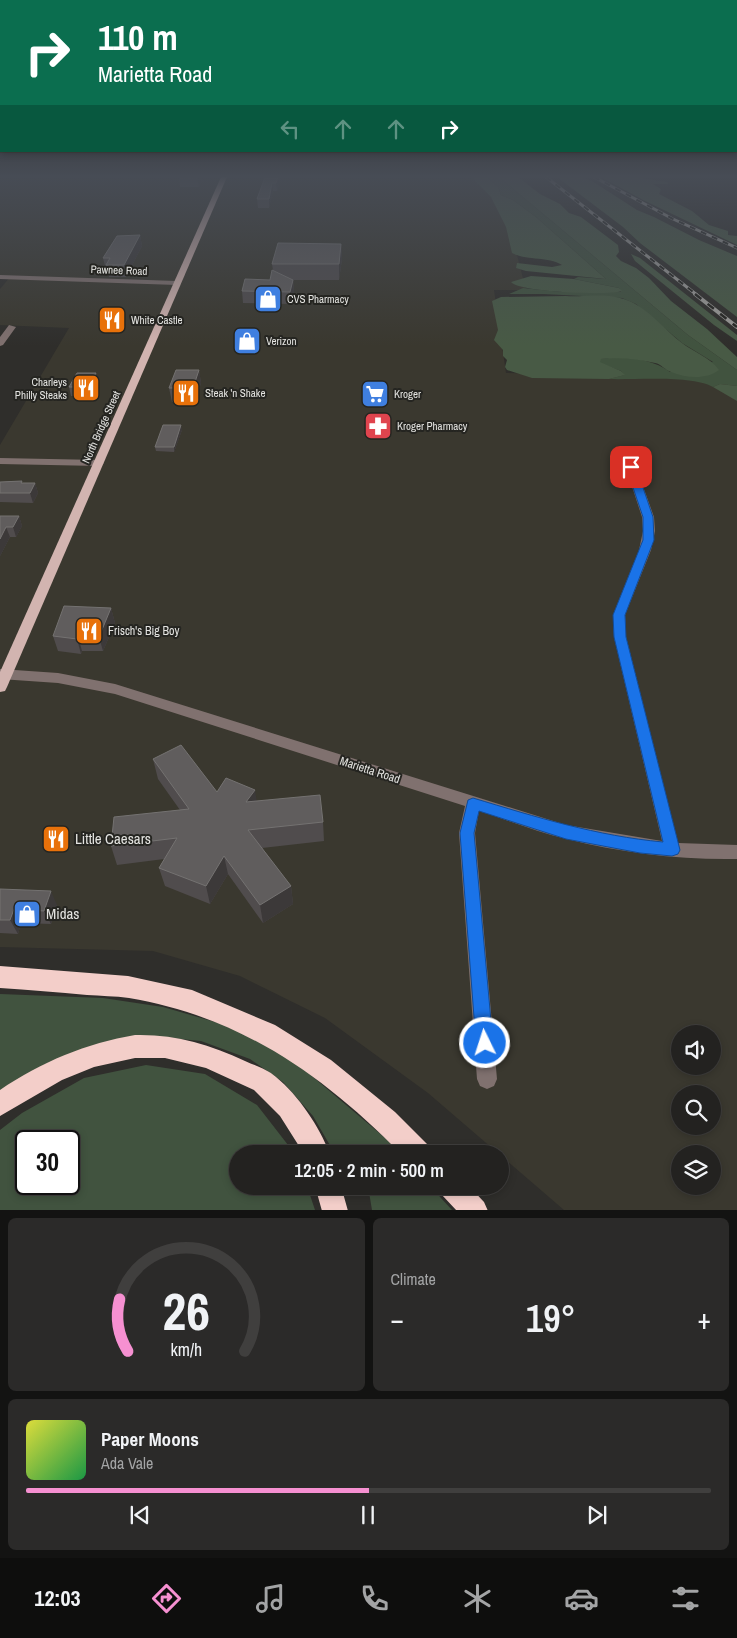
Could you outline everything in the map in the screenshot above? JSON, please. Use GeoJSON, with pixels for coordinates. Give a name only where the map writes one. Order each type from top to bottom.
{"type":"FeatureCollection","features":[{"type":"Feature","properties":{"kind":"highway"},"geometry":{"type":"LineString","coordinates":[[0,977],[128,987],[192,1000],[267,1032],[323,1068],[386,1121],[410,1145]]}},
{"type":"Feature","properties":{"kind":"highway"},"geometry":{"type":"LineString","coordinates":[[0,1104],[54,1072],[107,1052],[155,1046],[197,1052],[227,1064],[265,1083],[292,1112],[312,1145]]}},
{"type":"Feature","properties":{"kind":"highway"},"geometry":{"type":"LineString","coordinates":[[331,1195],[335,1210]]}},
{"type":"Feature","properties":{"kind":"highway"},"geometry":{"type":"LineString","coordinates":[[460,1195],[475,1210]]}},
{"type":"Feature","properties":{"kind":"main road","name":"North Bridge Street"},"geometry":{"type":"LineString","coordinates":[[2,678],[99,463],[199,233]]}},
{"type":"Feature","properties":{"kind":"street","name":"Pawnee Road"},"geometry":{"type":"LineString","coordinates":[[0,277],[177,283]]}},
{"type":"Feature","properties":{"kind":"street"},"geometry":{"type":"LineString","coordinates":[[0,343],[12,327]]}},
{"type":"Feature","properties":{"kind":"street"},"geometry":{"type":"LineString","coordinates":[[626,453],[648,517],[649,531],[645,550],[619,615],[620,637],[672,850]]}},
{"type":"Feature","properties":{"kind":"street"},"geometry":{"type":"LineString","coordinates":[[0,461],[99,463]]}},
{"type":"Feature","properties":{"kind":"street","name":"Marietta Road"},"geometry":{"type":"LineString","coordinates":[[2,678],[58,678],[115,689],[566,832],[672,850],[737,852]]}},
{"type":"Feature","properties":{"kind":"street"},"geometry":{"type":"LineString","coordinates":[[473,804],[467,833],[488,1079]]}},
{"type":"Feature","properties":{"kind":"shaded area"},"geometry":{"type":"Polygon","coordinates":[[[0,233],[511,233],[526,290],[494,290],[506,373],[737,380],[737,1210],[564,1210],[509,1163],[509,1145],[488,1145],[428,1093],[325,1018],[240,976],[153,951],[0,947],[0,445],[69,328],[0,325],[0,289],[11,276],[0,276],[0,233]]]}},
{"type":"Feature","properties":{"kind":"green space"},"geometry":{"type":"Polygon","coordinates":[[[507,233],[555,233],[606,279],[526,271],[516,268],[517,263],[552,267],[562,265],[550,260],[524,257],[512,253],[507,233]]]}},
{"type":"Feature","properties":{"kind":"green space"},"geometry":{"type":"Polygon","coordinates":[[[555,233],[567,233],[688,335],[737,370],[737,386],[720,384],[713,387],[703,383],[678,379],[609,379],[624,375],[621,371],[600,363],[600,359],[637,359],[663,367],[670,372],[713,362],[682,343],[636,304],[622,298],[509,294],[523,288],[561,292],[621,292],[619,288],[574,279],[578,277],[606,279],[555,233]]]}},
{"type":"Feature","properties":{"kind":"green space"},"geometry":{"type":"Polygon","coordinates":[[[567,233],[603,233],[618,245],[619,252],[616,256],[649,278],[671,301],[707,329],[737,357],[737,370],[688,335],[567,233]]]}},
{"type":"Feature","properties":{"kind":"green space"},"geometry":{"type":"Polygon","coordinates":[[[630,233],[686,233],[737,256],[737,317],[630,233]]]}},
{"type":"Feature","properties":{"kind":"green space"},"geometry":{"type":"Polygon","coordinates":[[[713,233],[728,233],[737,236],[737,245],[713,233]]]}},
{"type":"Feature","properties":{"kind":"green space"},"geometry":{"type":"Polygon","coordinates":[[[631,254],[640,258],[737,335],[737,341],[714,325],[635,261],[631,254]]]}},
{"type":"Feature","properties":{"kind":"green space"},"geometry":{"type":"Polygon","coordinates":[[[531,276],[574,279],[619,288],[622,291],[601,293],[546,291],[511,282],[531,276]]]}},
{"type":"Feature","properties":{"kind":"green space"},"geometry":{"type":"Polygon","coordinates":[[[607,296],[620,298],[638,305],[682,343],[707,358],[719,370],[702,377],[689,377],[671,372],[655,363],[614,358],[601,359],[600,362],[621,371],[625,375],[609,379],[532,378],[507,370],[505,367],[507,360],[503,356],[503,350],[494,340],[498,330],[492,301],[501,297],[607,296]]]}},
{"type":"Feature","properties":{"kind":"green space"},"geometry":{"type":"Polygon","coordinates":[[[720,384],[737,386],[737,401],[713,387],[720,384]]]}},
{"type":"Feature","properties":{"kind":"green space"},"geometry":{"type":"Polygon","coordinates":[[[0,994],[103,998],[163,1007],[222,1024],[287,1055],[393,1145],[330,1145],[313,1116],[283,1082],[250,1059],[201,1041],[170,1038],[0,1092],[0,994]]]}},
{"type":"Feature","properties":{"kind":"green space"},"geometry":{"type":"Polygon","coordinates":[[[146,1065],[205,1074],[257,1105],[288,1145],[229,1145],[229,1195],[310,1195],[315,1210],[0,1210],[0,1130],[22,1113],[84,1078],[146,1065]]]}},
{"type":"Feature","properties":{"kind":"green space"},"geometry":{"type":"Polygon","coordinates":[[[370,1195],[438,1195],[452,1210],[372,1210],[370,1195]]]}},
{"type":"Feature","properties":{"kind":"building"},"geometry":{"type":"Polygon","coordinates":[[[140,235],[124,265],[106,265],[110,258],[103,258],[117,236],[140,235]]]}},
{"type":"Feature","properties":{"kind":"building"},"geometry":{"type":"Polygon","coordinates":[[[278,243],[341,244],[339,264],[272,264],[278,243]]]}},
{"type":"Feature","properties":{"kind":"building"},"geometry":{"type":"Polygon","coordinates":[[[272,270],[293,280],[290,292],[242,291],[245,279],[270,280],[272,270]]]}},
{"type":"Feature","properties":{"kind":"building"},"geometry":{"type":"Polygon","coordinates":[[[176,370],[199,370],[193,388],[169,388],[176,370]]]}},
{"type":"Feature","properties":{"kind":"building"},"geometry":{"type":"Polygon","coordinates":[[[77,373],[96,373],[89,387],[69,387],[77,373]]]}},
{"type":"Feature","properties":{"kind":"building"},"geometry":{"type":"Polygon","coordinates":[[[163,425],[181,425],[174,447],[155,447],[163,425]]]}},
{"type":"Feature","properties":{"kind":"building"},"geometry":{"type":"Polygon","coordinates":[[[22,481],[21,483],[35,483],[30,493],[0,493],[0,482],[22,481]]]}},
{"type":"Feature","properties":{"kind":"building"},"geometry":{"type":"Polygon","coordinates":[[[0,516],[19,516],[13,527],[6,527],[0,539],[0,516]]]}},
{"type":"Feature","properties":{"kind":"building"},"geometry":{"type":"Polygon","coordinates":[[[64,606],[111,608],[99,637],[78,636],[77,639],[53,636],[64,606]]]}},
{"type":"Feature","properties":{"kind":"building"},"geometry":{"type":"Polygon","coordinates":[[[181,745],[217,792],[226,778],[255,790],[246,802],[320,795],[323,822],[248,830],[291,886],[260,905],[224,856],[206,886],[159,868],[177,838],[111,846],[114,817],[189,809],[153,759],[181,745]]]}},
{"type":"Feature","properties":{"kind":"building"},"geometry":{"type":"Polygon","coordinates":[[[0,889],[51,891],[44,911],[14,909],[10,920],[0,920],[0,889]]]}},
{"type":"Feature","properties":{"kind":"railway"},"geometry":{"type":"LineString","coordinates":[[618,233],[697,295]]}},
{"type":"Feature","properties":{"kind":"railway"},"geometry":{"type":"LineString","coordinates":[[705,233],[737,248]]}},
{"type":"Feature","properties":{"kind":"railway"},"geometry":{"type":"LineString","coordinates":[[695,294],[737,327]]}},
{"type":"Feature","properties":{"kind":"place","name":"CVS Pharmacy"},"geometry":{"type":"Point","coordinates":[268,299]}},
{"type":"Feature","properties":{"kind":"place","name":"White Castle"},"geometry":{"type":"Point","coordinates":[112,320]}},
{"type":"Feature","properties":{"kind":"place","name":"Verizon"},"geometry":{"type":"Point","coordinates":[247,341]}},
{"type":"Feature","properties":{"kind":"place","name":"Charleys Philly Steaks"},"geometry":{"type":"Point","coordinates":[86,388]}},
{"type":"Feature","properties":{"kind":"place","name":"Steak 'n Shake"},"geometry":{"type":"Point","coordinates":[186,393]}},
{"type":"Feature","properties":{"kind":"place","name":"Kroger"},"geometry":{"type":"Point","coordinates":[375,394]}},
{"type":"Feature","properties":{"kind":"place","name":"Kroger Pharmacy"},"geometry":{"type":"Point","coordinates":[378,426]}},
{"type":"Feature","properties":{"kind":"place","name":"Frisch's Big Boy"},"geometry":{"type":"Point","coordinates":[89,631]}},
{"type":"Feature","properties":{"kind":"place","name":"Little Caesars"},"geometry":{"type":"Point","coordinates":[56,839]}},
{"type":"Feature","properties":{"kind":"place","name":"Midas"},"geometry":{"type":"Point","coordinates":[27,914]}},
{"type":"Feature","properties":{"kind":"route"},"geometry":{"type":"LineString","coordinates":[[485,1043],[467,833],[468,819],[473,804],[566,832],[672,850],[620,637],[619,615],[649,540],[648,517],[631,467]]}}]}
